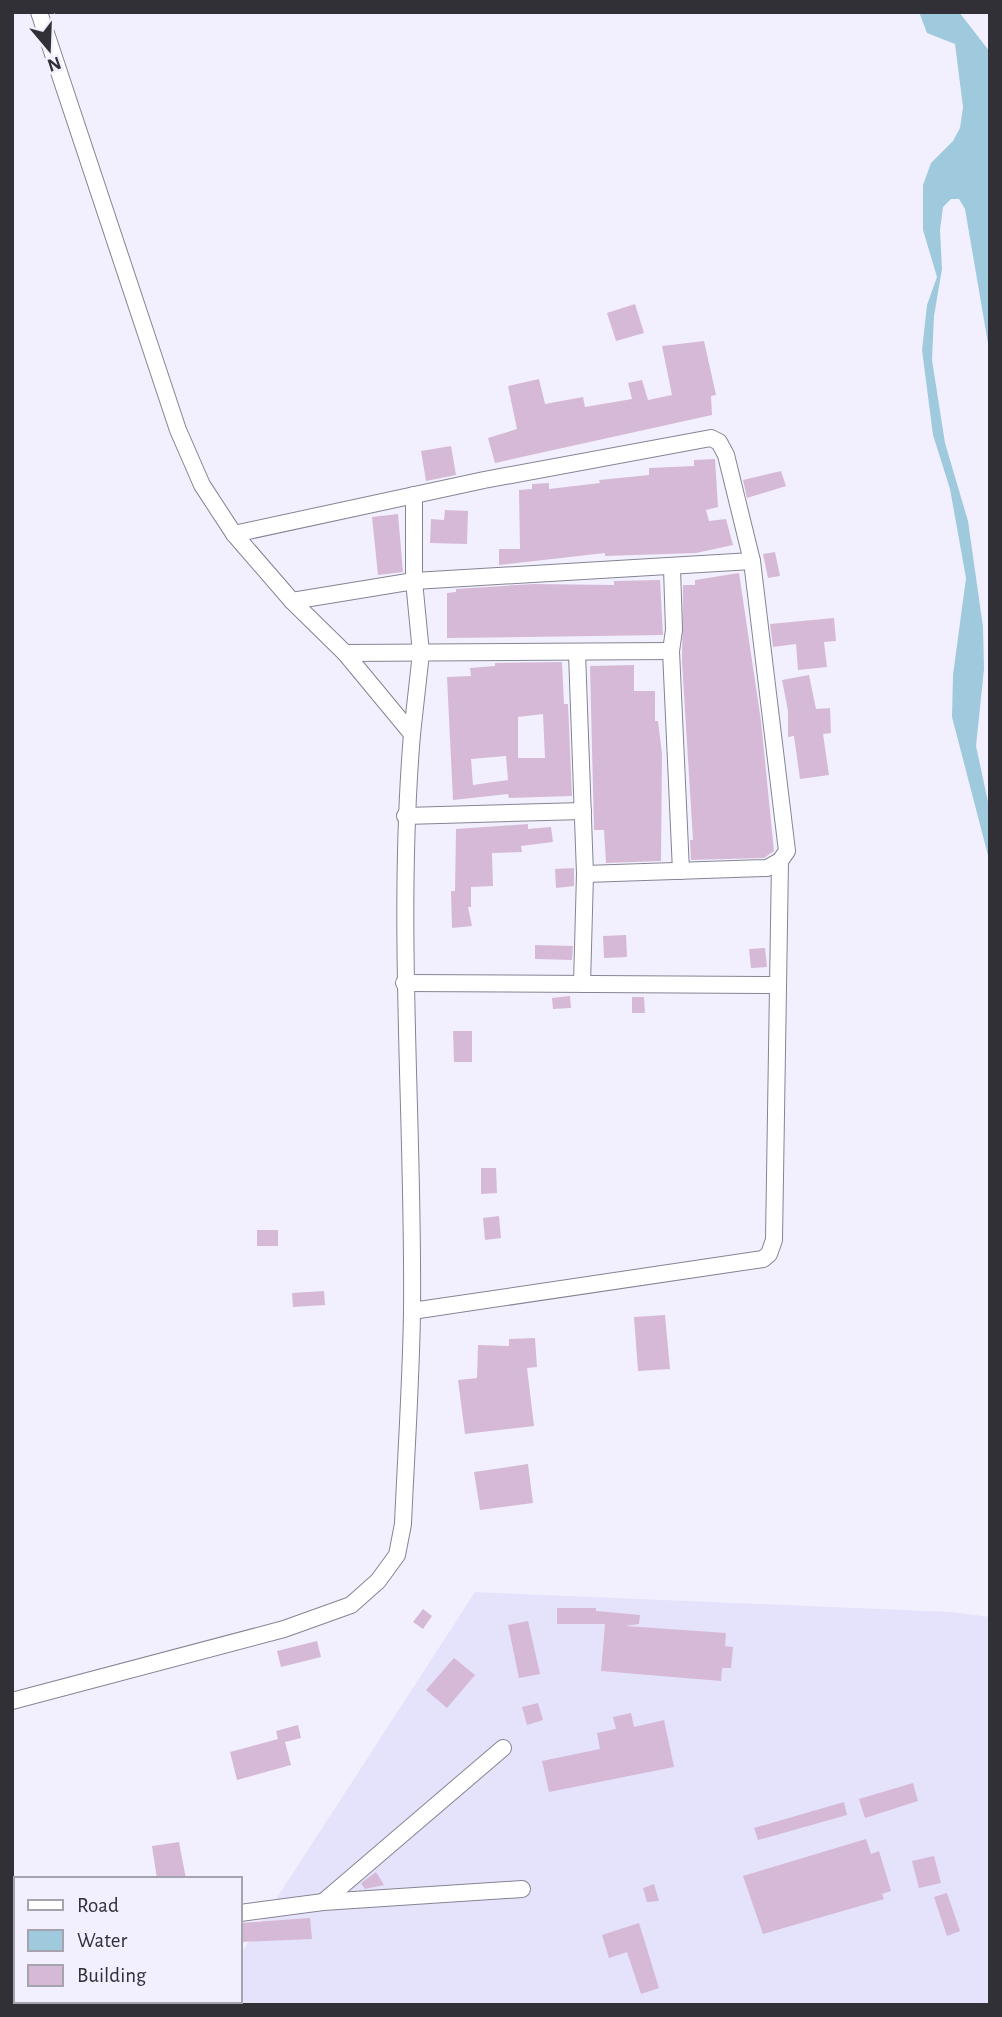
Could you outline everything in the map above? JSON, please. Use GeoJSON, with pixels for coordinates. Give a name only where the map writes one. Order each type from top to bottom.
{"type":"FeatureCollection","features":[{"type":"Feature","properties":{"kind":"street"},"geometry":{"type":"LineString","coordinates":[[39,12],[178,430],[202,485],[234,534],[292,601],[345,653],[412,734]]}},
{"type":"Feature","properties":{"kind":"street"},"geometry":{"type":"LineString","coordinates":[[234,534],[414,495],[710,438],[719,442],[726,455],[752,561],[787,850],[780,861],[767,868],[585,874]]}},
{"type":"Feature","properties":{"kind":"street"},"geometry":{"type":"LineString","coordinates":[[12,1701],[284,1629],[351,1605],[378,1581],[397,1555],[403,1524],[412,1311],[404,983],[405,816],[421,653],[414,581],[414,495]]}},
{"type":"Feature","properties":{"kind":"street"},"geometry":{"type":"LineString","coordinates":[[292,601],[414,581],[672,568],[752,561]]}},
{"type":"Feature","properties":{"kind":"street"},"geometry":{"type":"LineString","coordinates":[[672,568],[674,630],[671,651],[681,871]]}},
{"type":"Feature","properties":{"kind":"street"},"geometry":{"type":"LineString","coordinates":[[345,653],[671,651]]}},
{"type":"Feature","properties":{"kind":"street"},"geometry":{"type":"LineString","coordinates":[[577,653],[585,874],[582,984]]}},
{"type":"Feature","properties":{"kind":"street"},"geometry":{"type":"LineString","coordinates":[[405,816],[583,811]]}},
{"type":"Feature","properties":{"kind":"street"},"geometry":{"type":"LineString","coordinates":[[412,1311],[763,1259],[769,1254],[774,1240],[780,861]]}},
{"type":"Feature","properties":{"kind":"street"},"geometry":{"type":"LineString","coordinates":[[404,983],[778,985]]}},
{"type":"Feature","properties":{"kind":"street"},"geometry":{"type":"LineString","coordinates":[[323,1902],[503,1748]]}},
{"type":"Feature","properties":{"kind":"street"},"geometry":{"type":"LineString","coordinates":[[242,1913],[323,1902],[522,1889]]}},
{"type":"Feature","properties":{"kind":"shaded area"},"geometry":{"type":"Polygon","coordinates":[[[475,1592],[950,1612],[990,1617],[990,2005],[207,2005],[242,2003],[242,1952],[475,1592]]]}},
{"type":"Feature","properties":{"kind":"water"},"geometry":{"type":"Polygon","coordinates":[[[919,12],[959,12],[990,52],[990,355],[965,209],[959,199],[951,199],[943,207],[940,230],[942,269],[934,316],[932,360],[945,443],[968,521],[983,627],[984,669],[976,746],[990,811],[990,863],[952,717],[953,675],[966,578],[950,489],[933,435],[922,350],[927,305],[937,277],[923,230],[923,185],[931,163],[953,141],[960,128],[963,107],[955,44],[927,33],[919,12]]]}},
{"type":"Feature","properties":{"kind":"building"},"geometry":{"type":"Polygon","coordinates":[[[635,304],[644,333],[616,341],[607,313],[635,304]]]}},
{"type":"Feature","properties":{"kind":"building"},"geometry":{"type":"Polygon","coordinates":[[[704,341],[716,395],[711,396],[712,415],[495,463],[488,438],[517,429],[508,386],[539,379],[545,404],[583,397],[585,407],[632,399],[628,383],[642,380],[648,400],[672,395],[662,346],[704,341]]]}},
{"type":"Feature","properties":{"kind":"building"},"geometry":{"type":"Polygon","coordinates":[[[451,446],[456,475],[426,481],[421,451],[451,446]]]}},
{"type":"Feature","properties":{"kind":"building"},"geometry":{"type":"Polygon","coordinates":[[[715,459],[718,507],[706,510],[709,521],[726,519],[733,545],[696,553],[605,556],[605,553],[499,565],[499,549],[520,549],[519,490],[532,489],[532,484],[549,483],[549,489],[600,483],[599,480],[649,475],[649,468],[694,466],[694,460],[715,459]]]}},
{"type":"Feature","properties":{"kind":"building"},"geometry":{"type":"Polygon","coordinates":[[[781,471],[786,486],[747,498],[743,480],[781,471]]]}},
{"type":"Feature","properties":{"kind":"building"},"geometry":{"type":"Polygon","coordinates":[[[445,510],[468,511],[467,544],[430,543],[431,519],[444,520],[445,510]]]}},
{"type":"Feature","properties":{"kind":"building"},"geometry":{"type":"Polygon","coordinates":[[[398,514],[403,572],[378,575],[372,517],[398,514]]]}},
{"type":"Feature","properties":{"kind":"building"},"geometry":{"type":"Polygon","coordinates":[[[775,552],[780,576],[768,578],[763,554],[775,552]]]}},
{"type":"Feature","properties":{"kind":"building"},"geometry":{"type":"Polygon","coordinates":[[[739,573],[761,721],[774,851],[764,858],[691,860],[690,840],[693,840],[682,662],[683,585],[695,585],[695,580],[739,573]]]}},
{"type":"Feature","properties":{"kind":"building"},"geometry":{"type":"Polygon","coordinates":[[[660,580],[663,635],[447,638],[447,593],[456,592],[456,589],[533,584],[614,585],[614,581],[660,580]]]}},
{"type":"Feature","properties":{"kind":"building"},"geometry":{"type":"Polygon","coordinates":[[[834,618],[836,641],[824,642],[827,667],[798,670],[796,644],[773,647],[770,624],[834,618]]]}},
{"type":"Feature","properties":{"kind":"building"},"geometry":{"type":"Polygon","coordinates":[[[562,662],[564,704],[568,704],[572,796],[509,798],[508,794],[453,800],[447,677],[471,676],[470,668],[495,666],[495,663],[562,662]],[[543,714],[518,717],[518,758],[545,758],[543,714]],[[506,756],[471,759],[473,785],[508,780],[506,756]]]}},
{"type":"Feature","properties":{"kind":"building"},"geometry":{"type":"Polygon","coordinates":[[[634,665],[634,691],[655,691],[655,721],[658,721],[662,754],[661,861],[606,863],[604,830],[594,830],[590,666],[634,665]]]}},
{"type":"Feature","properties":{"kind":"building"},"geometry":{"type":"Polygon","coordinates":[[[809,675],[816,709],[830,708],[831,733],[823,734],[829,775],[800,779],[794,736],[788,737],[788,711],[782,680],[809,675]]]}},
{"type":"Feature","properties":{"kind":"building"},"geometry":{"type":"Polygon","coordinates":[[[528,824],[528,829],[551,827],[553,842],[521,846],[522,852],[492,853],[493,886],[471,887],[471,907],[468,907],[472,926],[452,928],[451,891],[455,891],[456,829],[528,824]]]}},
{"type":"Feature","properties":{"kind":"building"},"geometry":{"type":"Polygon","coordinates":[[[574,868],[574,886],[556,888],[555,869],[574,868]]]}},
{"type":"Feature","properties":{"kind":"building"},"geometry":{"type":"Polygon","coordinates":[[[626,935],[627,957],[604,958],[603,936],[626,935]]]}},
{"type":"Feature","properties":{"kind":"building"},"geometry":{"type":"Polygon","coordinates":[[[535,945],[573,946],[572,960],[535,959],[535,945]]]}},
{"type":"Feature","properties":{"kind":"building"},"geometry":{"type":"Polygon","coordinates":[[[765,948],[767,967],[751,968],[749,949],[765,948]]]}},
{"type":"Feature","properties":{"kind":"building"},"geometry":{"type":"Polygon","coordinates":[[[570,996],[571,1008],[553,1009],[552,998],[570,996]]]}},
{"type":"Feature","properties":{"kind":"building"},"geometry":{"type":"Polygon","coordinates":[[[632,997],[644,997],[645,1013],[632,1013],[632,997]]]}},
{"type":"Feature","properties":{"kind":"building"},"geometry":{"type":"Polygon","coordinates":[[[453,1031],[472,1031],[472,1062],[454,1062],[453,1031]]]}},
{"type":"Feature","properties":{"kind":"building"},"geometry":{"type":"Polygon","coordinates":[[[481,1168],[496,1168],[497,1193],[481,1194],[481,1168]]]}},
{"type":"Feature","properties":{"kind":"building"},"geometry":{"type":"Polygon","coordinates":[[[499,1216],[501,1238],[485,1240],[483,1218],[499,1216]]]}},
{"type":"Feature","properties":{"kind":"building"},"geometry":{"type":"Polygon","coordinates":[[[257,1230],[278,1230],[278,1246],[257,1246],[257,1230]]]}},
{"type":"Feature","properties":{"kind":"building"},"geometry":{"type":"Polygon","coordinates":[[[324,1291],[325,1305],[293,1307],[292,1293],[324,1291]]]}},
{"type":"Feature","properties":{"kind":"building"},"geometry":{"type":"Polygon","coordinates":[[[665,1315],[670,1369],[638,1371],[634,1317],[665,1315]]]}},
{"type":"Feature","properties":{"kind":"building"},"geometry":{"type":"Polygon","coordinates":[[[535,1338],[537,1367],[527,1368],[534,1426],[465,1434],[458,1380],[477,1378],[478,1345],[509,1346],[509,1339],[535,1338]]]}},
{"type":"Feature","properties":{"kind":"building"},"geometry":{"type":"Polygon","coordinates":[[[528,1464],[533,1503],[480,1510],[474,1472],[528,1464]]]}},
{"type":"Feature","properties":{"kind":"building"},"geometry":{"type":"Polygon","coordinates":[[[557,1608],[596,1608],[596,1611],[640,1615],[639,1624],[625,1626],[726,1633],[725,1646],[733,1647],[731,1668],[722,1668],[721,1681],[601,1671],[605,1624],[557,1624],[557,1608]]]}},
{"type":"Feature","properties":{"kind":"building"},"geometry":{"type":"Polygon","coordinates":[[[423,1609],[432,1616],[423,1629],[413,1622],[423,1609]]]}},
{"type":"Feature","properties":{"kind":"building"},"geometry":{"type":"Polygon","coordinates":[[[528,1621],[540,1674],[519,1678],[508,1625],[528,1621]]]}},
{"type":"Feature","properties":{"kind":"building"},"geometry":{"type":"Polygon","coordinates":[[[317,1641],[321,1657],[281,1667],[277,1651],[317,1641]]]}},
{"type":"Feature","properties":{"kind":"building"},"geometry":{"type":"Polygon","coordinates":[[[454,1658],[475,1675],[447,1708],[426,1690],[454,1658]]]}},
{"type":"Feature","properties":{"kind":"building"},"geometry":{"type":"Polygon","coordinates":[[[538,1703],[543,1720],[527,1725],[522,1707],[538,1703]]]}},
{"type":"Feature","properties":{"kind":"building"},"geometry":{"type":"Polygon","coordinates":[[[631,1713],[634,1727],[664,1720],[674,1767],[549,1792],[542,1761],[600,1749],[597,1733],[616,1729],[613,1717],[631,1713]]]}},
{"type":"Feature","properties":{"kind":"building"},"geometry":{"type":"Polygon","coordinates":[[[298,1725],[301,1738],[285,1742],[291,1765],[237,1780],[230,1752],[278,1739],[276,1731],[298,1725]]]}},
{"type":"Feature","properties":{"kind":"building"},"geometry":{"type":"Polygon","coordinates":[[[913,1783],[918,1801],[865,1818],[859,1799],[913,1783]]]}},
{"type":"Feature","properties":{"kind":"building"},"geometry":{"type":"Polygon","coordinates":[[[844,1802],[847,1815],[758,1840],[754,1828],[844,1802]]]}},
{"type":"Feature","properties":{"kind":"building"},"geometry":{"type":"Polygon","coordinates":[[[866,1839],[871,1854],[879,1851],[891,1891],[882,1894],[884,1899],[763,1934],[743,1876],[866,1839]]]}},
{"type":"Feature","properties":{"kind":"building"},"geometry":{"type":"Polygon","coordinates":[[[179,1842],[186,1877],[157,1877],[152,1846],[179,1842]]]}},
{"type":"Feature","properties":{"kind":"building"},"geometry":{"type":"Polygon","coordinates":[[[934,1856],[941,1883],[919,1888],[912,1861],[934,1856]]]}},
{"type":"Feature","properties":{"kind":"building"},"geometry":{"type":"Polygon","coordinates":[[[376,1872],[384,1885],[365,1889],[361,1883],[376,1872]]]}},
{"type":"Feature","properties":{"kind":"building"},"geometry":{"type":"Polygon","coordinates":[[[654,1884],[659,1901],[647,1902],[643,1888],[654,1884]]]}},
{"type":"Feature","properties":{"kind":"building"},"geometry":{"type":"Polygon","coordinates":[[[947,1893],[960,1931],[947,1936],[934,1897],[947,1893]]]}},
{"type":"Feature","properties":{"kind":"building"},"geometry":{"type":"Polygon","coordinates":[[[310,1918],[312,1939],[242,1942],[242,1923],[310,1918]]]}},
{"type":"Feature","properties":{"kind":"building"},"geometry":{"type":"Polygon","coordinates":[[[639,1923],[659,1988],[641,1994],[627,1952],[609,1958],[602,1935],[639,1923]]]}}]}
